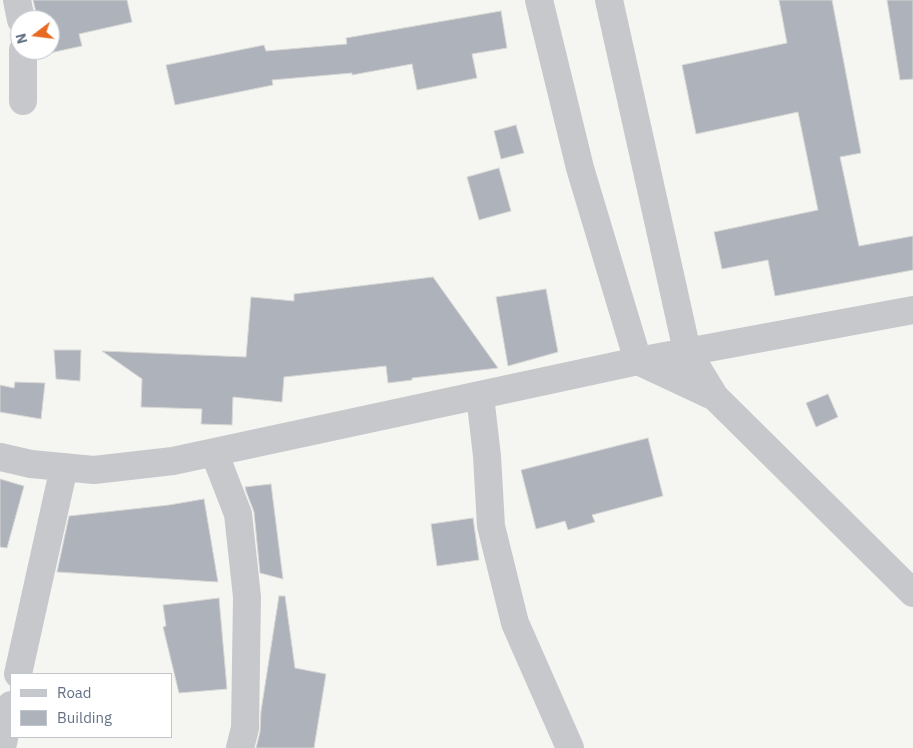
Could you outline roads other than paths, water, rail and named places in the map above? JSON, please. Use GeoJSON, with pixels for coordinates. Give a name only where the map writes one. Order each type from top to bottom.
{"type":"FeatureCollection","features":[{"type":"Feature","properties":{"kind":"street"},"geometry":{"type":"LineString","coordinates":[[539,0],[580,168],[638,361],[715,397]]}},
{"type":"Feature","properties":{"kind":"street"},"geometry":{"type":"LineString","coordinates":[[609,0],[687,352],[715,397],[913,593]]}},
{"type":"Feature","properties":{"kind":"street"},"geometry":{"type":"LineString","coordinates":[[23,100],[24,60]]}},
{"type":"Feature","properties":{"kind":"street"},"geometry":{"type":"LineString","coordinates":[[0,457],[31,464],[94,470],[173,461],[638,361],[913,310]]}},
{"type":"Feature","properties":{"kind":"street"},"geometry":{"type":"LineString","coordinates":[[484,395],[491,526],[515,623],[570,748]]}},
{"type":"Feature","properties":{"kind":"street"},"geometry":{"type":"LineString","coordinates":[[214,452],[238,514],[247,597],[245,728],[240,748]]}},
{"type":"Feature","properties":{"kind":"street"},"geometry":{"type":"LineString","coordinates":[[12,672],[64,467]]}},
{"type":"Feature","properties":{"kind":"street"},"geometry":{"type":"LineString","coordinates":[[2,748],[10,710]]}}]}
